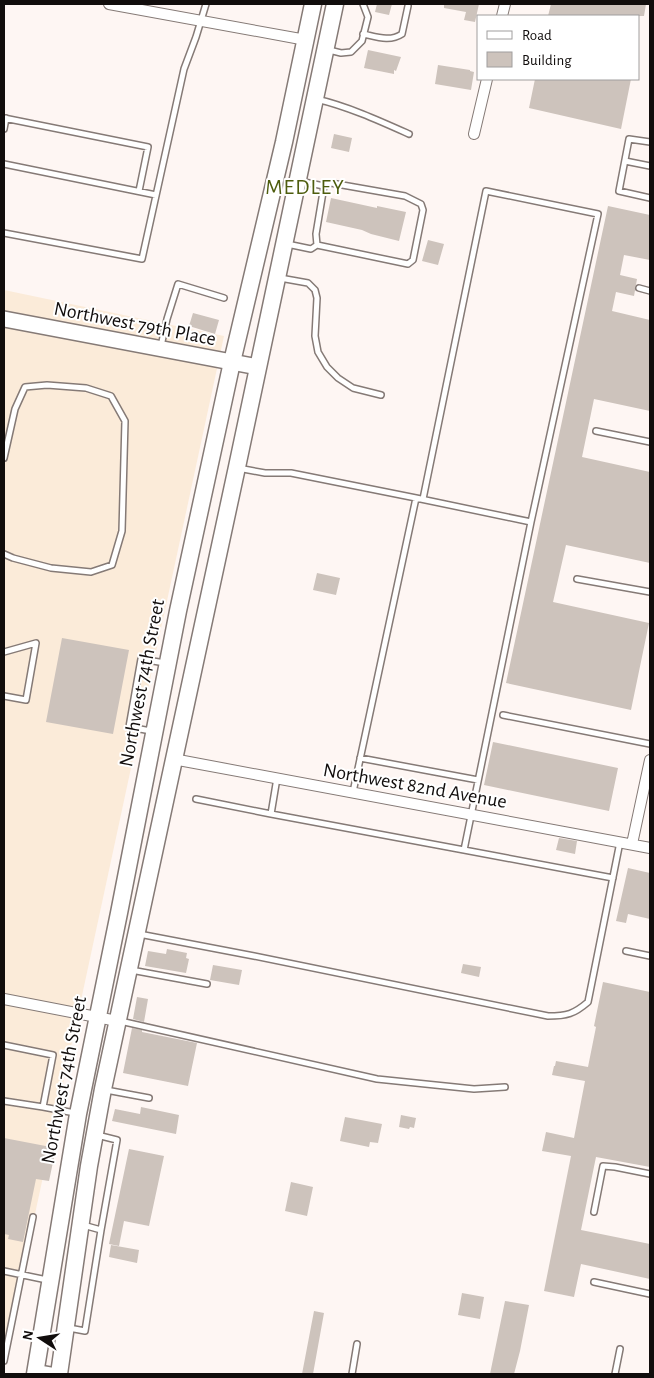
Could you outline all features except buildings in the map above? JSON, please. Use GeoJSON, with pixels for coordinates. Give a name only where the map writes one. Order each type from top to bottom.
{"type":"FeatureCollection","features":[{"type":"Feature","properties":{"kind":"main road","name":"Northwest 74th Street"},"geometry":{"type":"LineString","coordinates":[[35,1372],[70,1154],[168,663],[232,362],[284,142],[314,4]]}},
{"type":"Feature","properties":{"kind":"main road","name":"Northwest 74th Street"},"geometry":{"type":"LineString","coordinates":[[59,1374],[80,1224],[103,1089],[336,4]]}},
{"type":"Feature","properties":{"kind":"main road"},"geometry":{"type":"LineString","coordinates":[[284,142],[286,163],[298,180]]}},
{"type":"Feature","properties":{"kind":"main road","name":"Northwest 79th Place"},"geometry":{"type":"LineString","coordinates":[[4,320],[258,367]]}},
{"type":"Feature","properties":{"kind":"street"},"geometry":{"type":"LineString","coordinates":[[109,4],[306,40]]}},
{"type":"Feature","properties":{"kind":"street"},"geometry":{"type":"LineString","coordinates":[[474,134],[488,80]]}},
{"type":"Feature","properties":{"kind":"street","name":"Northwest 82nd Avenue"},"geometry":{"type":"LineString","coordinates":[[174,759],[650,848]]}},
{"type":"Feature","properties":{"kind":"street"},"geometry":{"type":"LineString","coordinates":[[632,844],[650,760]]}},
{"type":"Feature","properties":{"kind":"street"},"geometry":{"type":"LineString","coordinates":[[4,999],[118,1020]]}},
{"type":"Feature","properties":{"kind":"street"},"geometry":{"type":"LineString","coordinates":[[35,1372],[53,1374]]}},
{"type":"Feature","properties":{"kind":"lane"},"geometry":{"type":"LineString","coordinates":[[4,233],[142,259],[184,69],[206,4]]}},
{"type":"Feature","properties":{"kind":"lane"},"geometry":{"type":"LineString","coordinates":[[326,49],[341,53],[351,52],[362,41],[368,17],[363,4]]}},
{"type":"Feature","properties":{"kind":"lane"},"geometry":{"type":"LineString","coordinates":[[363,34],[388,39],[396,38],[402,34],[408,6]]}},
{"type":"Feature","properties":{"kind":"lane"},"geometry":{"type":"LineString","coordinates":[[315,99],[329,102],[409,134]]}},
{"type":"Feature","properties":{"kind":"lane"},"geometry":{"type":"LineString","coordinates":[[4,129],[5,118],[148,147],[139,192]]}},
{"type":"Feature","properties":{"kind":"lane"},"geometry":{"type":"LineString","coordinates":[[650,142],[630,138],[619,191],[650,198]]}},
{"type":"Feature","properties":{"kind":"lane"},"geometry":{"type":"LineString","coordinates":[[625,161],[650,166]]}},
{"type":"Feature","properties":{"kind":"lane"},"geometry":{"type":"LineString","coordinates":[[4,164],[156,195]]}},
{"type":"Feature","properties":{"kind":"lane"},"geometry":{"type":"LineString","coordinates":[[284,243],[311,249],[317,245],[408,264],[413,260],[423,210],[421,204],[405,196],[331,183],[324,186],[298,180]]}},
{"type":"Feature","properties":{"kind":"lane"},"geometry":{"type":"LineString","coordinates":[[317,245],[316,234],[324,186]]}},
{"type":"Feature","properties":{"kind":"lane"},"geometry":{"type":"LineString","coordinates":[[423,499],[486,191],[598,214],[531,522],[464,850]]}},
{"type":"Feature","properties":{"kind":"lane"},"geometry":{"type":"LineString","coordinates":[[278,278],[308,283],[315,290],[317,298],[315,336],[318,352],[327,367],[338,378],[353,388],[382,394]]}},
{"type":"Feature","properties":{"kind":"lane"},"geometry":{"type":"LineString","coordinates":[[160,349],[178,284],[224,298]]}},
{"type":"Feature","properties":{"kind":"lane"},"geometry":{"type":"LineString","coordinates":[[639,288],[650,291]]}},
{"type":"Feature","properties":{"kind":"lane"},"geometry":{"type":"LineString","coordinates":[[4,458],[15,409],[25,387],[47,384],[86,388],[111,396],[125,421],[122,531],[112,565],[91,572],[51,568],[4,554]]}},
{"type":"Feature","properties":{"kind":"lane"},"geometry":{"type":"LineString","coordinates":[[596,431],[650,442]]}},
{"type":"Feature","properties":{"kind":"lane"},"geometry":{"type":"LineString","coordinates":[[237,467],[265,472],[291,473],[531,522]]}},
{"type":"Feature","properties":{"kind":"lane"},"geometry":{"type":"LineString","coordinates":[[353,793],[416,498]]}},
{"type":"Feature","properties":{"kind":"lane"},"geometry":{"type":"LineString","coordinates":[[577,579],[650,592]]}},
{"type":"Feature","properties":{"kind":"lane"},"geometry":{"type":"LineString","coordinates":[[4,652],[36,643],[26,700],[4,696]]}},
{"type":"Feature","properties":{"kind":"lane"},"geometry":{"type":"LineString","coordinates":[[154,732],[129,728],[141,659],[168,663]]}},
{"type":"Feature","properties":{"kind":"lane"},"geometry":{"type":"LineString","coordinates":[[503,715],[650,744]]}},
{"type":"Feature","properties":{"kind":"lane"},"geometry":{"type":"LineString","coordinates":[[360,758],[478,780]]}},
{"type":"Feature","properties":{"kind":"lane"},"geometry":{"type":"LineString","coordinates":[[271,814],[277,778]]}},
{"type":"Feature","properties":{"kind":"lane"},"geometry":{"type":"LineString","coordinates":[[196,800],[613,878]]}},
{"type":"Feature","properties":{"kind":"lane"},"geometry":{"type":"LineString","coordinates":[[136,933],[548,1016],[564,1016],[576,1012],[588,1002],[620,842]]}},
{"type":"Feature","properties":{"kind":"lane"},"geometry":{"type":"LineString","coordinates":[[626,951],[650,956]]}},
{"type":"Feature","properties":{"kind":"lane"},"geometry":{"type":"LineString","coordinates":[[128,970],[207,984]]}},
{"type":"Feature","properties":{"kind":"lane"},"geometry":{"type":"LineString","coordinates":[[118,1020],[377,1079],[474,1089],[505,1087]]}},
{"type":"Feature","properties":{"kind":"lane"},"geometry":{"type":"LineString","coordinates":[[4,1045],[53,1055],[43,1107]]}},
{"type":"Feature","properties":{"kind":"lane"},"geometry":{"type":"LineString","coordinates":[[103,1089],[149,1098]]}},
{"type":"Feature","properties":{"kind":"lane"},"geometry":{"type":"LineString","coordinates":[[4,1101],[78,1114]]}},
{"type":"Feature","properties":{"kind":"lane"},"geometry":{"type":"LineString","coordinates":[[66,1327],[86,1331],[100,1230],[117,1140],[94,1134]]}},
{"type":"Feature","properties":{"kind":"lane"},"geometry":{"type":"LineString","coordinates":[[594,1212],[603,1166],[650,1174]]}},
{"type":"Feature","properties":{"kind":"lane"},"geometry":{"type":"LineString","coordinates":[[4,1361],[33,1217]]}},
{"type":"Feature","properties":{"kind":"lane"},"geometry":{"type":"LineString","coordinates":[[80,1224],[100,1230]]}},
{"type":"Feature","properties":{"kind":"lane"},"geometry":{"type":"LineString","coordinates":[[4,1271],[51,1280]]}},
{"type":"Feature","properties":{"kind":"lane"},"geometry":{"type":"LineString","coordinates":[[594,1282],[650,1294]]}},
{"type":"Feature","properties":{"kind":"lane"},"geometry":{"type":"LineString","coordinates":[[352,1374],[357,1344]]}},
{"type":"Feature","properties":{"kind":"lane"},"geometry":{"type":"LineString","coordinates":[[615,1374],[620,1349]]}},
{"type":"Feature","properties":{"kind":"shaded area"},"geometry":{"type":"Polygon","coordinates":[[[4,290],[224,336],[4,1358],[4,290]]]}},
{"type":"Feature","properties":{"kind":"district","name":"MEDLEY"},"geometry":{"type":"Point","coordinates":[305,187]}}]}
